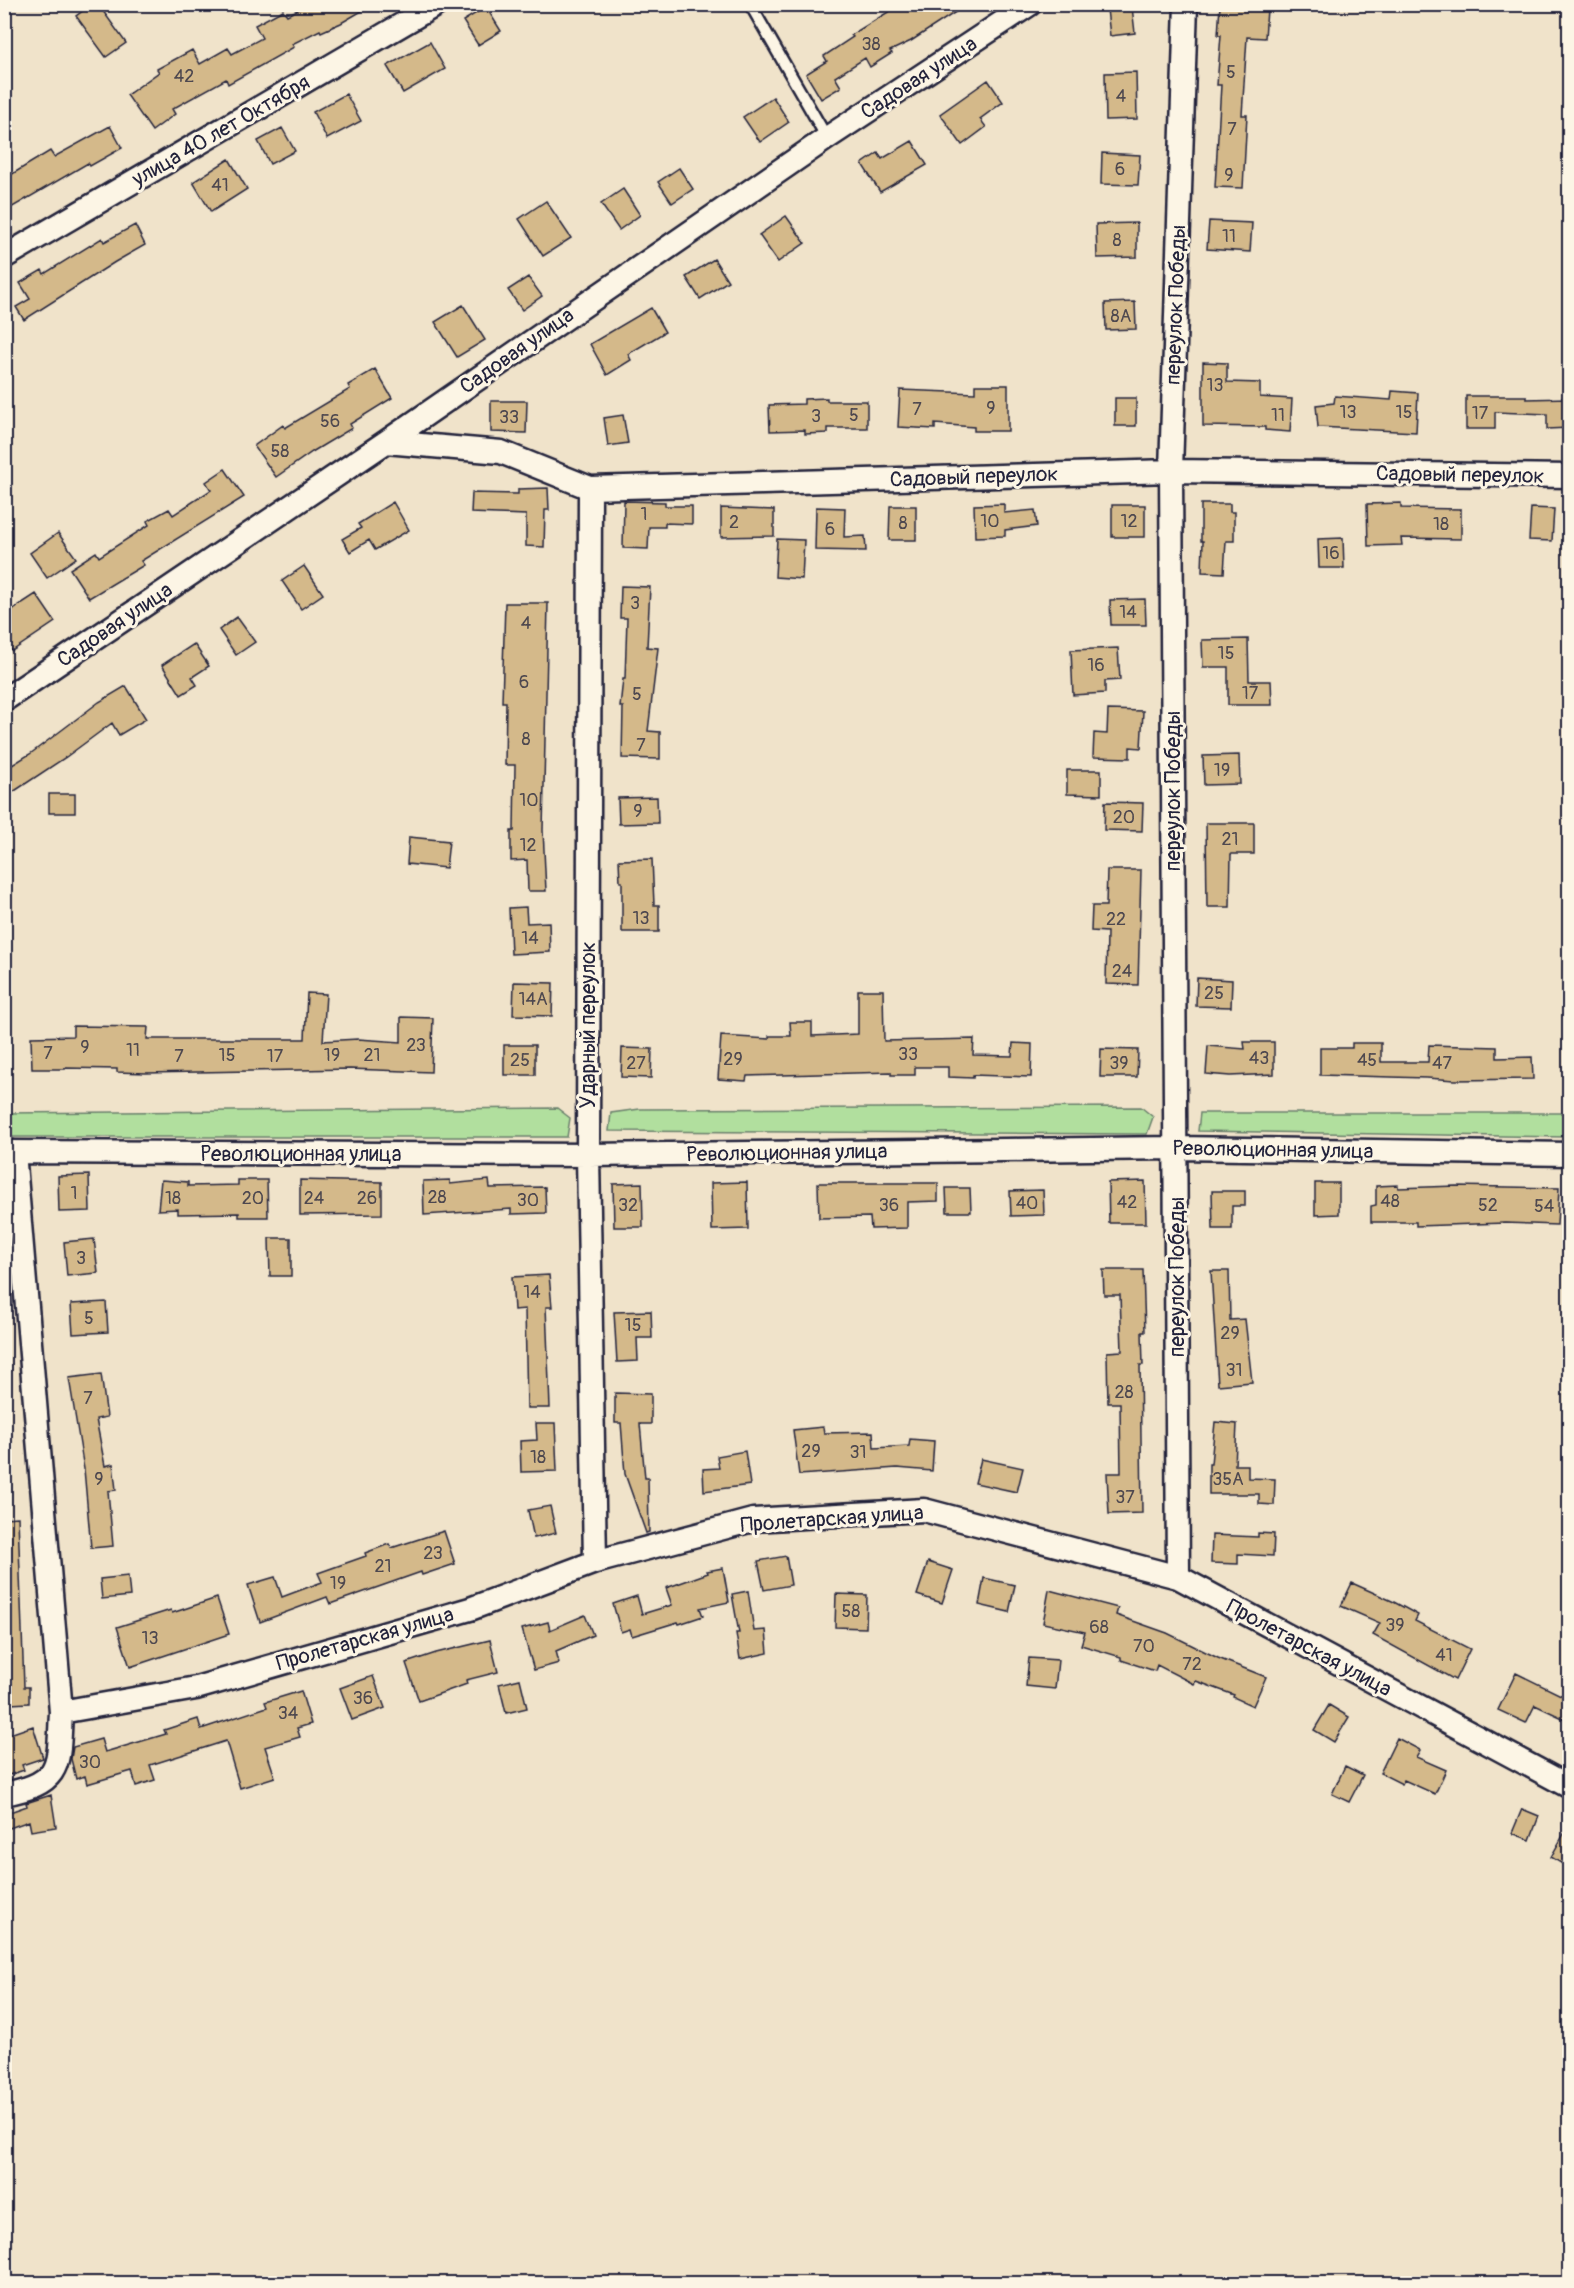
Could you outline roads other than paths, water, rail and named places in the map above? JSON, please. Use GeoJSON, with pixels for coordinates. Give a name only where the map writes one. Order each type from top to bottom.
{"type":"FeatureCollection","features":[{"type":"Feature","properties":{"kind":"street","name":"улица 40 лет Октября"},"geometry":{"type":"LineString","coordinates":[[4,257],[437,4]]}},
{"type":"Feature","properties":{"kind":"street","name":"Садовая улица"},"geometry":{"type":"LineString","coordinates":[[4,700],[386,442],[826,138],[1030,4]]}},
{"type":"Feature","properties":{"kind":"street","name":"переулок Победы"},"geometry":{"type":"LineString","coordinates":[[1178,1577],[1171,471],[1186,4]]}},
{"type":"Feature","properties":{"kind":"street","name":"Садовый переулок"},"geometry":{"type":"LineString","coordinates":[[386,442],[501,452],[590,488],[1171,471],[1569,476]]}},
{"type":"Feature","properties":{"kind":"street","name":"Ударный переулок"},"geometry":{"type":"LineString","coordinates":[[590,488],[588,1155],[595,1562]]}},
{"type":"Feature","properties":{"kind":"street","name":"Революционная улица"},"geometry":{"type":"LineString","coordinates":[[9,1152],[588,1155],[1176,1148],[1569,1154]]}},
{"type":"Feature","properties":{"kind":"street"},"geometry":{"type":"LineString","coordinates":[[4,1794],[18,1791],[48,1778],[58,1761],[61,1712],[9,1152]]}},
{"type":"Feature","properties":{"kind":"street","name":"Пролетарская улица"},"geometry":{"type":"LineString","coordinates":[[61,1712],[196,1688],[470,1609],[595,1562],[753,1520],[924,1510],[1178,1577],[1569,1787]]}},
{"type":"Feature","properties":{"kind":"lane"},"geometry":{"type":"LineString","coordinates":[[750,4],[826,138]]}}]}
